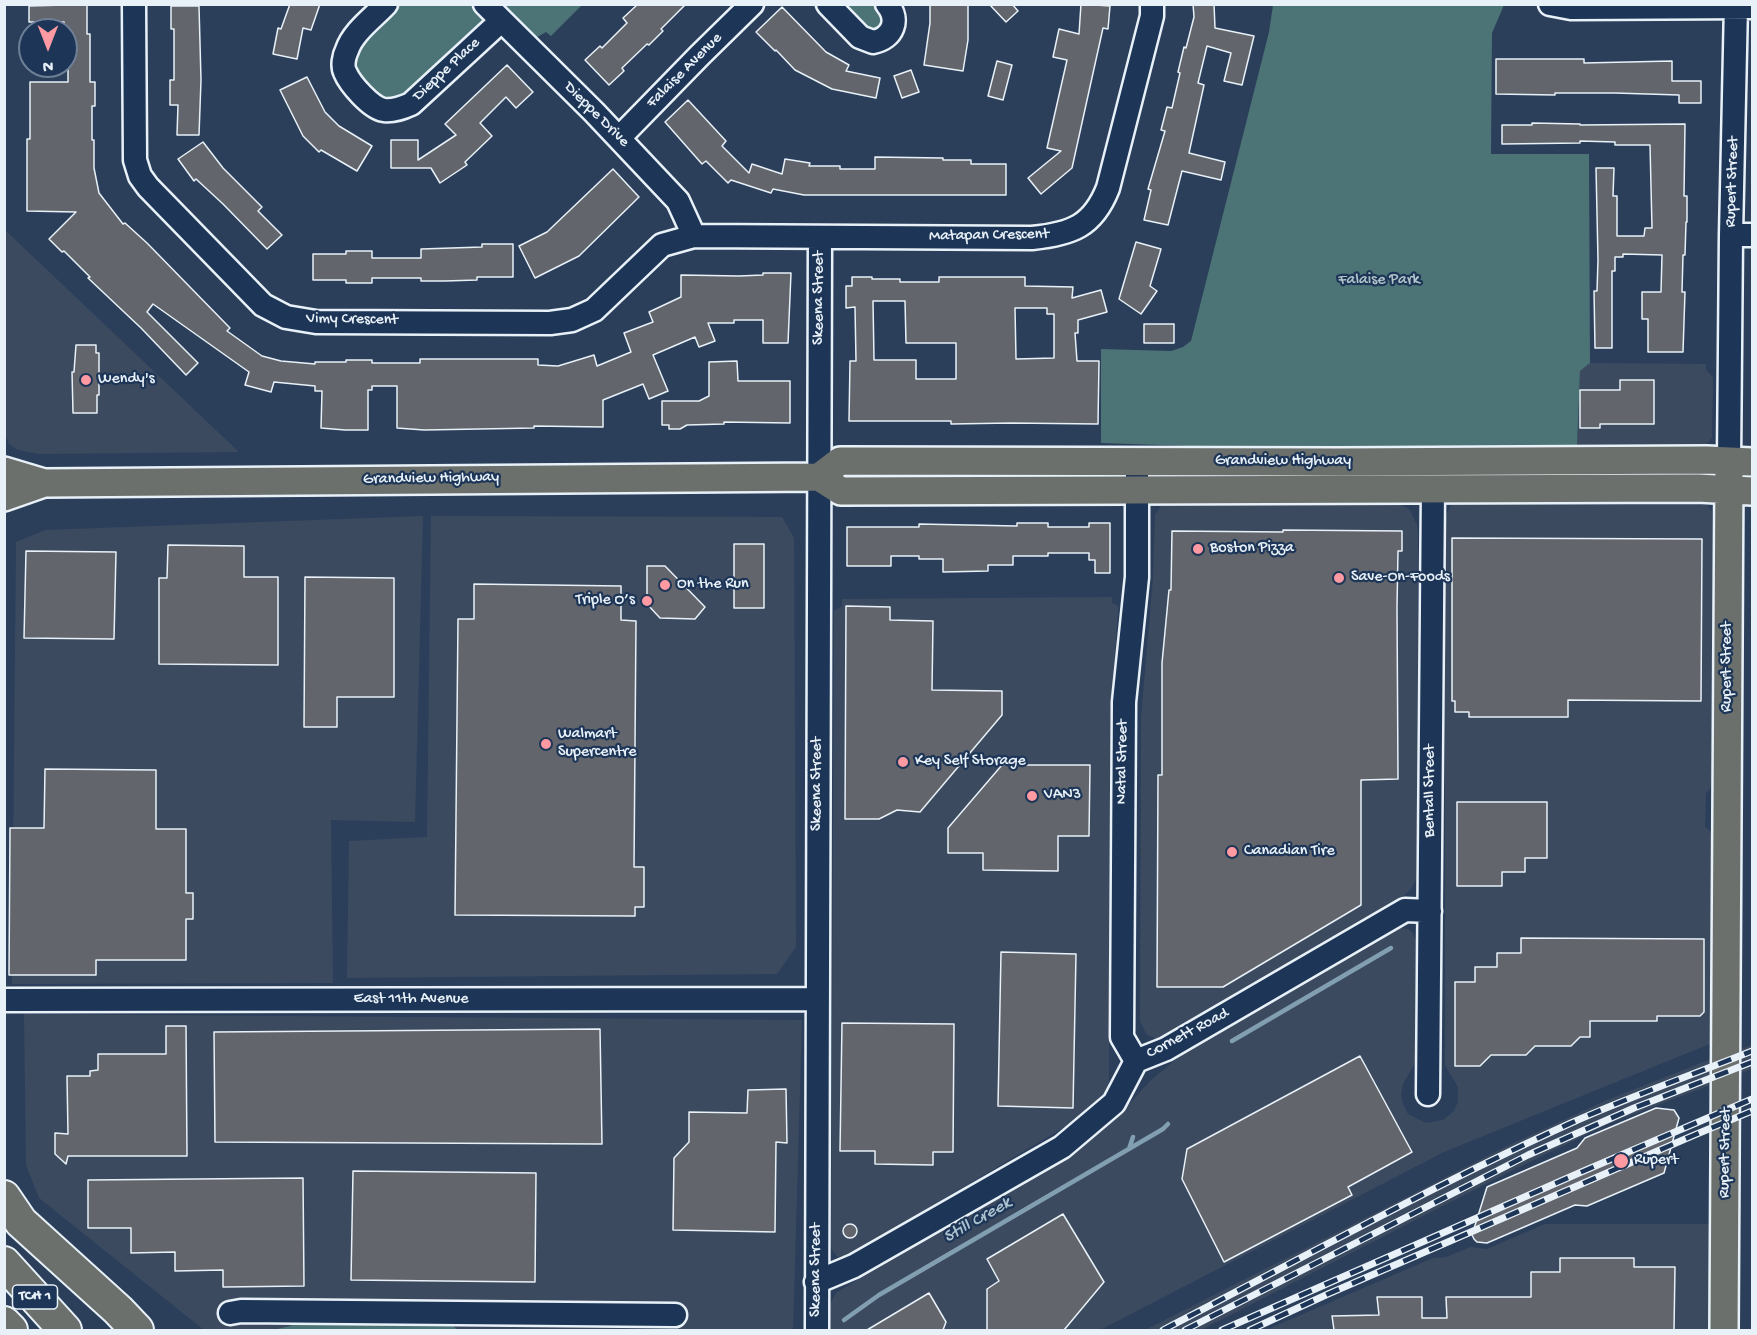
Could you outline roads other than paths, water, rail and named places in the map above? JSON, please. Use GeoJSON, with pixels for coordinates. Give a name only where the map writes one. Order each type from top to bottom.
{"type":"FeatureCollection","features":[{"type":"Feature","properties":{"kind":"highway"},"geometry":{"type":"LineString","coordinates":[[4,1197],[21,1222],[137,1330]]}},
{"type":"Feature","properties":{"kind":"highway","name":"TCH 1"},"geometry":{"type":"LineString","coordinates":[[4,1263],[65,1330]]}},
{"type":"Feature","properties":{"kind":"highway","name":"TCH 1"},"geometry":{"type":"LineString","coordinates":[[4,1323],[11,1330]]}},
{"type":"Feature","properties":{"kind":"main road","name":"Grandview Highway"},"geometry":{"type":"LineString","coordinates":[[819,477],[840,461],[1741,461]]}},
{"type":"Feature","properties":{"kind":"main road","name":"Rupert Street"},"geometry":{"type":"LineString","coordinates":[[1724,1330],[1741,461]]}},
{"type":"Feature","properties":{"kind":"main road","name":"Grandview Highway"},"geometry":{"type":"LineString","coordinates":[[4,471],[44,483],[819,477],[841,491],[1433,488],[1740,490]]}},
{"type":"Feature","properties":{"kind":"main road","name":"Grandview Highway"},"geometry":{"type":"LineString","coordinates":[[4,497],[44,483]]}},
{"type":"Feature","properties":{"kind":"street","name":"Vimy Crescent"},"geometry":{"type":"LineString","coordinates":[[134,4],[135,160],[140,176],[148,187],[263,305],[286,317],[316,322],[550,322],[572,320],[594,310],[663,245],[694,236]]}},
{"type":"Feature","properties":{"kind":"street","name":"Dieppe Place"},"geometry":{"type":"LineString","coordinates":[[386,4],[354,36],[347,47],[344,60],[345,72],[369,104],[383,110],[398,109],[411,104],[501,21]]}},
{"type":"Feature","properties":{"kind":"street","name":"Dieppe Drive"},"geometry":{"type":"LineString","coordinates":[[485,4],[620,138],[678,201],[694,236]]}},
{"type":"Feature","properties":{"kind":"street","name":"Falaise Avenue"},"geometry":{"type":"LineString","coordinates":[[620,138],[752,4]]}},
{"type":"Feature","properties":{"kind":"street"},"geometry":{"type":"LineString","coordinates":[[828,4],[860,37],[873,42],[887,37],[892,30],[893,14],[887,4]]}},
{"type":"Feature","properties":{"kind":"street","name":"Matapan Crescent"},"geometry":{"type":"LineString","coordinates":[[694,236],[1032,238],[1051,236],[1075,229],[1089,220],[1102,205],[1108,188],[1152,16],[1152,4]]}},
{"type":"Feature","properties":{"kind":"street"},"geometry":{"type":"LineString","coordinates":[[1550,4],[1570,8],[1741,6]]}},
{"type":"Feature","properties":{"kind":"street","name":"Rupert Street"},"geometry":{"type":"LineString","coordinates":[[1741,6],[1741,461]]}},
{"type":"Feature","properties":{"kind":"street","name":"Skeena Street"},"geometry":{"type":"LineString","coordinates":[[817,1320],[820,238]]}},
{"type":"Feature","properties":{"kind":"street","name":"Natal Street"},"geometry":{"type":"LineString","coordinates":[[1136,1061],[1122,1037],[1122,1016],[1124,702],[1137,577],[1137,461]]}},
{"type":"Feature","properties":{"kind":"street","name":"Bentall Street"},"geometry":{"type":"LineString","coordinates":[[1428,1094],[1433,488]]}},
{"type":"Feature","properties":{"kind":"street","name":"Cornett Road"},"geometry":{"type":"LineString","coordinates":[[816,1282],[854,1266],[1062,1147],[1114,1103],[1136,1061],[1166,1049],[1405,910],[1430,911]]}},
{"type":"Feature","properties":{"kind":"street","name":"East 11th Avenue"},"geometry":{"type":"LineString","coordinates":[[4,1000],[817,999]]}},
{"type":"Feature","properties":{"kind":"street"},"geometry":{"type":"LineString","coordinates":[[230,1313],[253,1311],[675,1316]]}},
{"type":"Feature","properties":{"kind":"waterway","name":"Still Creek"},"geometry":{"type":"LineString","coordinates":[[1232,1041],[1391,948]]}},
{"type":"Feature","properties":{"kind":"waterway","name":"Still Creek"},"geometry":{"type":"LineString","coordinates":[[844,1320],[879,1295],[1168,1124]]}},
{"type":"Feature","properties":{"kind":"waterway","name":"Still Creek"},"geometry":{"type":"LineString","coordinates":[[1129,1149],[1133,1137]]}},
{"type":"Feature","properties":{"kind":"railway"},"geometry":{"type":"LineString","coordinates":[[1163,1330],[1519,1147],[1616,1104],[1752,1051]]}},
{"type":"Feature","properties":{"kind":"railway"},"geometry":{"type":"LineString","coordinates":[[1185,1330],[1528,1155],[1634,1108],[1752,1062]]}},
{"type":"Feature","properties":{"kind":"railway"},"geometry":{"type":"LineString","coordinates":[[1222,1330],[1752,1099]]}},
{"type":"Feature","properties":{"kind":"railway"},"geometry":{"type":"LineString","coordinates":[[1250,1330],[1328,1294],[1752,1111]]}},
{"type":"Feature","properties":{"kind":"place","name":"Wendy's"},"geometry":{"type":"Point","coordinates":[86,380]}},
{"type":"Feature","properties":{"kind":"place","name":"Boston Pizza"},"geometry":{"type":"Point","coordinates":[1198,549]}},
{"type":"Feature","properties":{"kind":"place","name":"Save-On-Foods"},"geometry":{"type":"Point","coordinates":[1339,578]}},
{"type":"Feature","properties":{"kind":"place","name":"On the Run"},"geometry":{"type":"Point","coordinates":[665,585]}},
{"type":"Feature","properties":{"kind":"place","name":"Triple O’s"},"geometry":{"type":"Point","coordinates":[647,601]}},
{"type":"Feature","properties":{"kind":"place","name":"Walmart Supercentre"},"geometry":{"type":"Point","coordinates":[546,744]}},
{"type":"Feature","properties":{"kind":"place","name":"Key Self Storage"},"geometry":{"type":"Point","coordinates":[903,762]}},
{"type":"Feature","properties":{"kind":"place","name":"VAN3"},"geometry":{"type":"Point","coordinates":[1032,796]}},
{"type":"Feature","properties":{"kind":"place","name":"Canadian Tire"},"geometry":{"type":"Point","coordinates":[1232,852]}},
{"type":"Feature","properties":{"kind":"place","name":"Rupert"},"geometry":{"type":"Point","coordinates":[1621,1161]}},
{"type":"Feature","properties":{"kind":"park label","name":"Falaise Park"},"geometry":{"type":"Point","coordinates":[1379,281]}}]}
